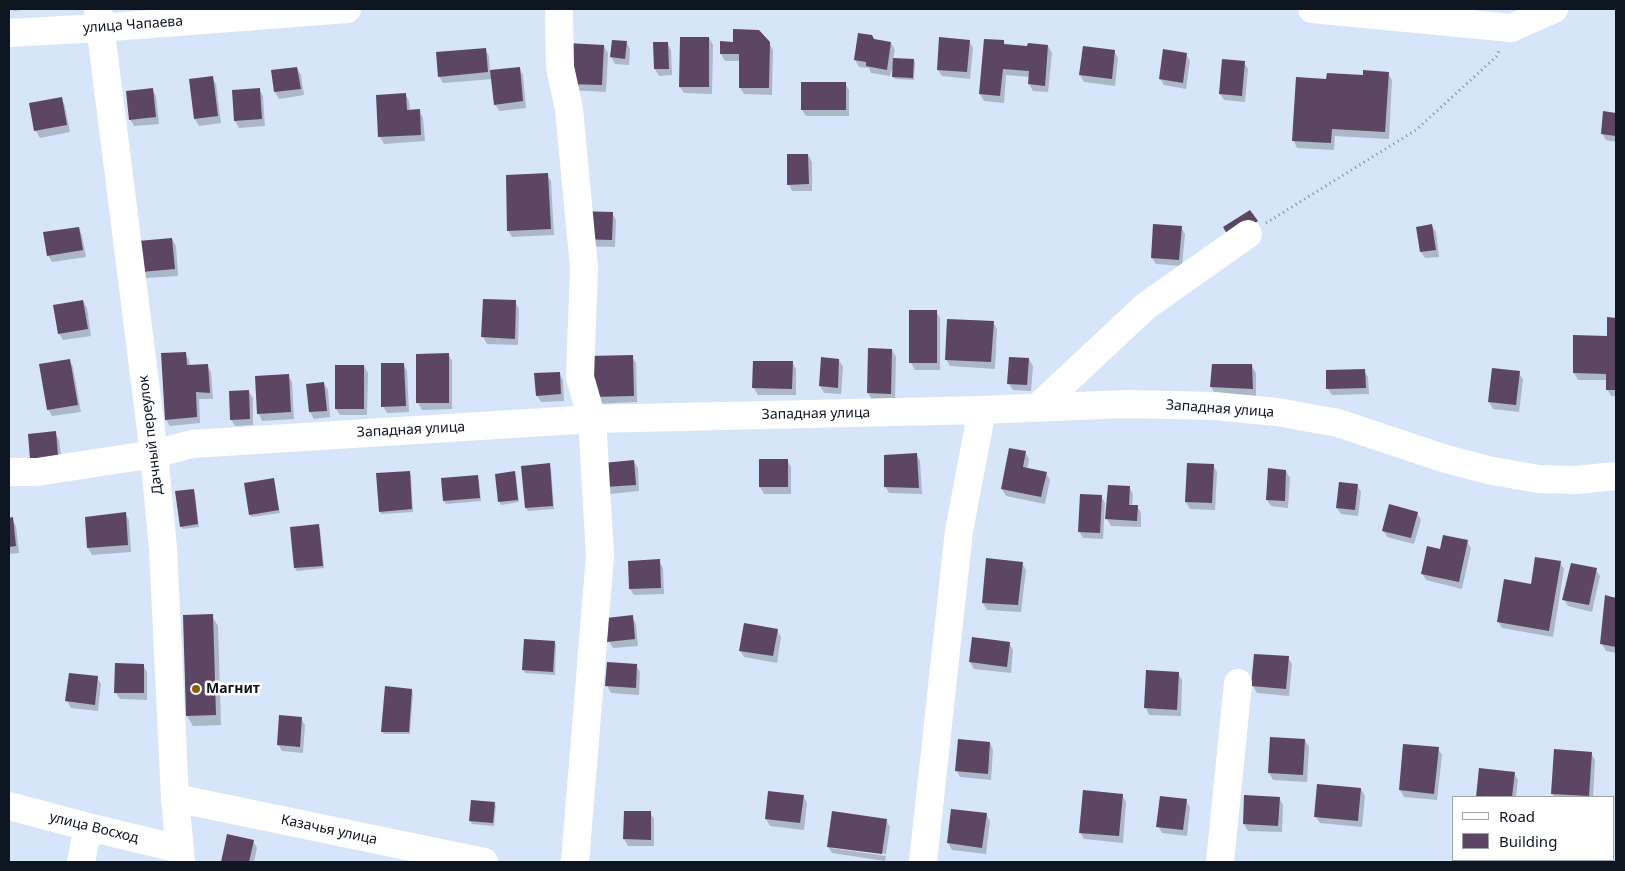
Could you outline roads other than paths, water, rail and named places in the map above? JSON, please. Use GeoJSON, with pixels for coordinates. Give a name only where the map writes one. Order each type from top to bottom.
{"type":"FeatureCollection","features":[{"type":"Feature","properties":{"kind":"street","name":"улица Чапаева"},"geometry":{"type":"LineString","coordinates":[[9,33],[99,19],[347,9]]}},
{"type":"Feature","properties":{"kind":"street"},"geometry":{"type":"LineString","coordinates":[[559,9],[560,67],[568,109],[584,268],[580,377],[592,420],[600,556],[574,862]]}},
{"type":"Feature","properties":{"kind":"street"},"geometry":{"type":"LineString","coordinates":[[1312,9],[1406,13],[1510,28],[1554,9]]}},
{"type":"Feature","properties":{"kind":"street","name":"Дачный переулок"},"geometry":{"type":"LineString","coordinates":[[99,19],[154,454],[163,548],[175,798],[181,856]]}},
{"type":"Feature","properties":{"kind":"street"},"geometry":{"type":"LineString","coordinates":[[1038,407],[1146,306],[1248,234]]}},
{"type":"Feature","properties":{"kind":"street","name":"Западная улица"},"geometry":{"type":"LineString","coordinates":[[9,472],[37,472],[154,454],[192,444],[592,420],[982,410],[1126,404],[1214,406],[1277,412],[1338,423],[1446,459],[1488,470],[1538,479],[1576,480],[1616,476]]}},
{"type":"Feature","properties":{"kind":"street"},"geometry":{"type":"LineString","coordinates":[[923,862],[959,530],[982,410]]}},
{"type":"Feature","properties":{"kind":"street"},"geometry":{"type":"LineString","coordinates":[[1220,862],[1238,683]]}},
{"type":"Feature","properties":{"kind":"street","name":"Казачья улица"},"geometry":{"type":"LineString","coordinates":[[175,798],[484,862]]}},
{"type":"Feature","properties":{"kind":"street","name":"улица Восход"},"geometry":{"type":"LineString","coordinates":[[9,806],[88,827],[181,856]]}},
{"type":"Feature","properties":{"kind":"street"},"geometry":{"type":"LineString","coordinates":[[80,862],[88,827]]}},
{"type":"Feature","properties":{"kind":"place","name":"Магнит"},"geometry":{"type":"Point","coordinates":[196,689]}}]}
